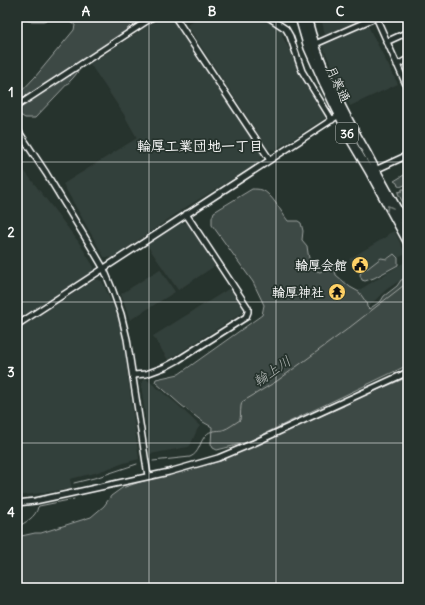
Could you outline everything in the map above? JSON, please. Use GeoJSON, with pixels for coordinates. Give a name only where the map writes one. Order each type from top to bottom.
{"type":"FeatureCollection","features":[{"type":"Feature","properties":{"kind":"highway","name":"月寒通"},"geometry":{"type":"LineString","coordinates":[[299,17],[408,243]]}},
{"type":"Feature","properties":{"kind":"highway","name":"月寒通"},"geometry":{"type":"LineString","coordinates":[[307,17],[312,46],[324,84],[350,139],[373,171],[408,228]]}},
{"type":"Feature","properties":{"kind":"main road"},"geometry":{"type":"LineString","coordinates":[[303,17],[312,46]]}},
{"type":"Feature","properties":{"kind":"street"},"geometry":{"type":"LineString","coordinates":[[17,106],[153,17]]}},
{"type":"Feature","properties":{"kind":"street"},"geometry":{"type":"LineString","coordinates":[[175,17],[270,160]]}},
{"type":"Feature","properties":{"kind":"street"},"geometry":{"type":"LineString","coordinates":[[268,17],[286,29],[290,36],[302,71],[332,120]]}},
{"type":"Feature","properties":{"kind":"street"},"geometry":{"type":"LineString","coordinates":[[312,46],[376,17],[408,89]]}},
{"type":"Feature","properties":{"kind":"street"},"geometry":{"type":"LineString","coordinates":[[386,42],[408,32]]}},
{"type":"Feature","properties":{"kind":"street"},"geometry":{"type":"LineString","coordinates":[[397,65],[408,60]]}},
{"type":"Feature","properties":{"kind":"street"},"geometry":{"type":"LineString","coordinates":[[17,326],[339,115]]}},
{"type":"Feature","properties":{"kind":"street"},"geometry":{"type":"LineString","coordinates":[[17,129],[60,195],[94,252],[104,269],[113,291],[121,314],[127,339],[148,476]]}},
{"type":"Feature","properties":{"kind":"street"},"geometry":{"type":"LineString","coordinates":[[373,171],[408,154]]}},
{"type":"Feature","properties":{"kind":"street"},"geometry":{"type":"LineString","coordinates":[[133,375],[146,374],[165,367],[178,360],[246,317],[248,312],[248,308],[186,214]]}},
{"type":"Feature","properties":{"kind":"street"},"geometry":{"type":"LineString","coordinates":[[17,503],[35,501],[169,472],[225,455],[254,444],[408,372]]}},
{"type":"Feature","properties":{"kind":"shaded area"},"geometry":{"type":"Polygon","coordinates":[[[17,17],[61,17],[43,21],[29,21],[17,17]]]}},
{"type":"Feature","properties":{"kind":"shaded area"},"geometry":{"type":"Polygon","coordinates":[[[64,17],[139,17],[110,46],[93,53],[73,78],[35,118],[25,118],[17,113],[17,96],[35,77],[74,30],[75,25],[64,17]]]}},
{"type":"Feature","properties":{"kind":"shaded area"},"geometry":{"type":"Polygon","coordinates":[[[161,17],[172,17],[201,63],[262,153],[260,162],[183,209],[113,258],[104,257],[63,184],[137,138],[123,113],[90,64],[161,17]]]}},
{"type":"Feature","properties":{"kind":"shaded area"},"geometry":{"type":"Polygon","coordinates":[[[198,17],[260,17],[284,31],[282,36],[327,117],[275,150],[268,149],[187,25],[198,17]]]}},
{"type":"Feature","properties":{"kind":"shaded area"},"geometry":{"type":"Polygon","coordinates":[[[321,17],[364,17],[364,18],[325,35],[321,17]]]}},
{"type":"Feature","properties":{"kind":"shaded area"},"geometry":{"type":"Polygon","coordinates":[[[367,24],[398,84],[350,106],[322,45],[367,24]]]}},
{"type":"Feature","properties":{"kind":"shaded area"},"geometry":{"type":"Polygon","coordinates":[[[408,62],[408,81],[401,65],[408,62]]]}},
{"type":"Feature","properties":{"kind":"shaded area"},"geometry":{"type":"Polygon","coordinates":[[[17,161],[78,241],[94,267],[93,271],[17,320],[17,161]]]}},
{"type":"Feature","properties":{"kind":"shaded area"},"geometry":{"type":"Polygon","coordinates":[[[406,175],[408,179],[408,184],[401,187],[398,186],[394,181],[406,175]]]}},
{"type":"Feature","properties":{"kind":"shaded area"},"geometry":{"type":"Polygon","coordinates":[[[252,189],[258,189],[266,192],[288,221],[298,221],[301,223],[303,231],[302,240],[307,246],[310,264],[314,270],[320,272],[334,266],[336,275],[350,287],[359,292],[369,309],[381,301],[384,296],[397,286],[401,280],[408,277],[408,365],[245,443],[217,450],[213,448],[211,444],[212,427],[181,405],[155,382],[156,379],[179,374],[262,315],[264,305],[253,282],[212,225],[214,212],[252,189]]]}},
{"type":"Feature","properties":{"kind":"shaded area"},"geometry":{"type":"Polygon","coordinates":[[[402,189],[405,189],[408,194],[408,211],[398,193],[402,191],[402,189]]]}},
{"type":"Feature","properties":{"kind":"shaded area"},"geometry":{"type":"Polygon","coordinates":[[[181,222],[189,224],[215,266],[178,290],[147,245],[181,222]]]}},
{"type":"Feature","properties":{"kind":"shaded area"},"geometry":{"type":"Polygon","coordinates":[[[394,231],[406,254],[396,259],[393,254],[359,274],[349,259],[394,231]]]}},
{"type":"Feature","properties":{"kind":"shaded area"},"geometry":{"type":"Polygon","coordinates":[[[394,254],[398,258],[398,265],[374,278],[365,281],[362,280],[360,275],[361,272],[381,258],[387,259],[394,254]]]}},
{"type":"Feature","properties":{"kind":"shaded area"},"geometry":{"type":"Polygon","coordinates":[[[408,260],[408,275],[387,289],[366,309],[356,292],[408,260]]]}},
{"type":"Feature","properties":{"kind":"shaded area"},"geometry":{"type":"Polygon","coordinates":[[[160,269],[175,292],[130,320],[121,294],[160,269]]]}},
{"type":"Feature","properties":{"kind":"shaded area"},"geometry":{"type":"Polygon","coordinates":[[[96,279],[102,281],[116,312],[123,338],[139,459],[70,479],[72,489],[17,496],[17,330],[96,279]]]}},
{"type":"Feature","properties":{"kind":"shaded area"},"geometry":{"type":"Polygon","coordinates":[[[230,288],[244,308],[242,313],[168,360],[153,336],[230,288]]]}},
{"type":"Feature","properties":{"kind":"shaded area"},"geometry":{"type":"Polygon","coordinates":[[[408,377],[408,588],[17,588],[17,537],[41,533],[91,517],[104,506],[111,496],[122,488],[221,461],[243,449],[258,443],[259,444],[298,425],[344,406],[344,404],[350,400],[359,398],[368,392],[375,391],[408,377]]]}},
{"type":"Feature","properties":{"kind":"shaded area"},"geometry":{"type":"Polygon","coordinates":[[[145,378],[177,404],[200,426],[190,446],[150,454],[141,384],[145,378]]]}},
{"type":"Feature","properties":{"kind":"waterway","name":"輪上川"},"geometry":{"type":"LineString","coordinates":[[153,461],[190,457],[196,453],[208,433],[223,430],[240,420],[242,402],[277,381],[408,282]]}},
{"type":"Feature","properties":{"kind":"waterway","name":"輪上川"},"geometry":{"type":"LineString","coordinates":[[74,483],[137,464]]}},
{"type":"Feature","properties":{"kind":"waterway","name":"輪上川"},"geometry":{"type":"LineString","coordinates":[[17,527],[33,517],[39,506],[74,499]]}},
{"type":"Feature","properties":{"kind":"place","name":"輪厚会館"},"geometry":{"type":"Point","coordinates":[360,265]}},
{"type":"Feature","properties":{"kind":"place","name":"輪厚神社"},"geometry":{"type":"Point","coordinates":[337,292]}},
{"type":"Feature","properties":{"kind":"district","name":"輪厚工業団地一丁目"},"geometry":{"type":"Point","coordinates":[200,146]}}]}
